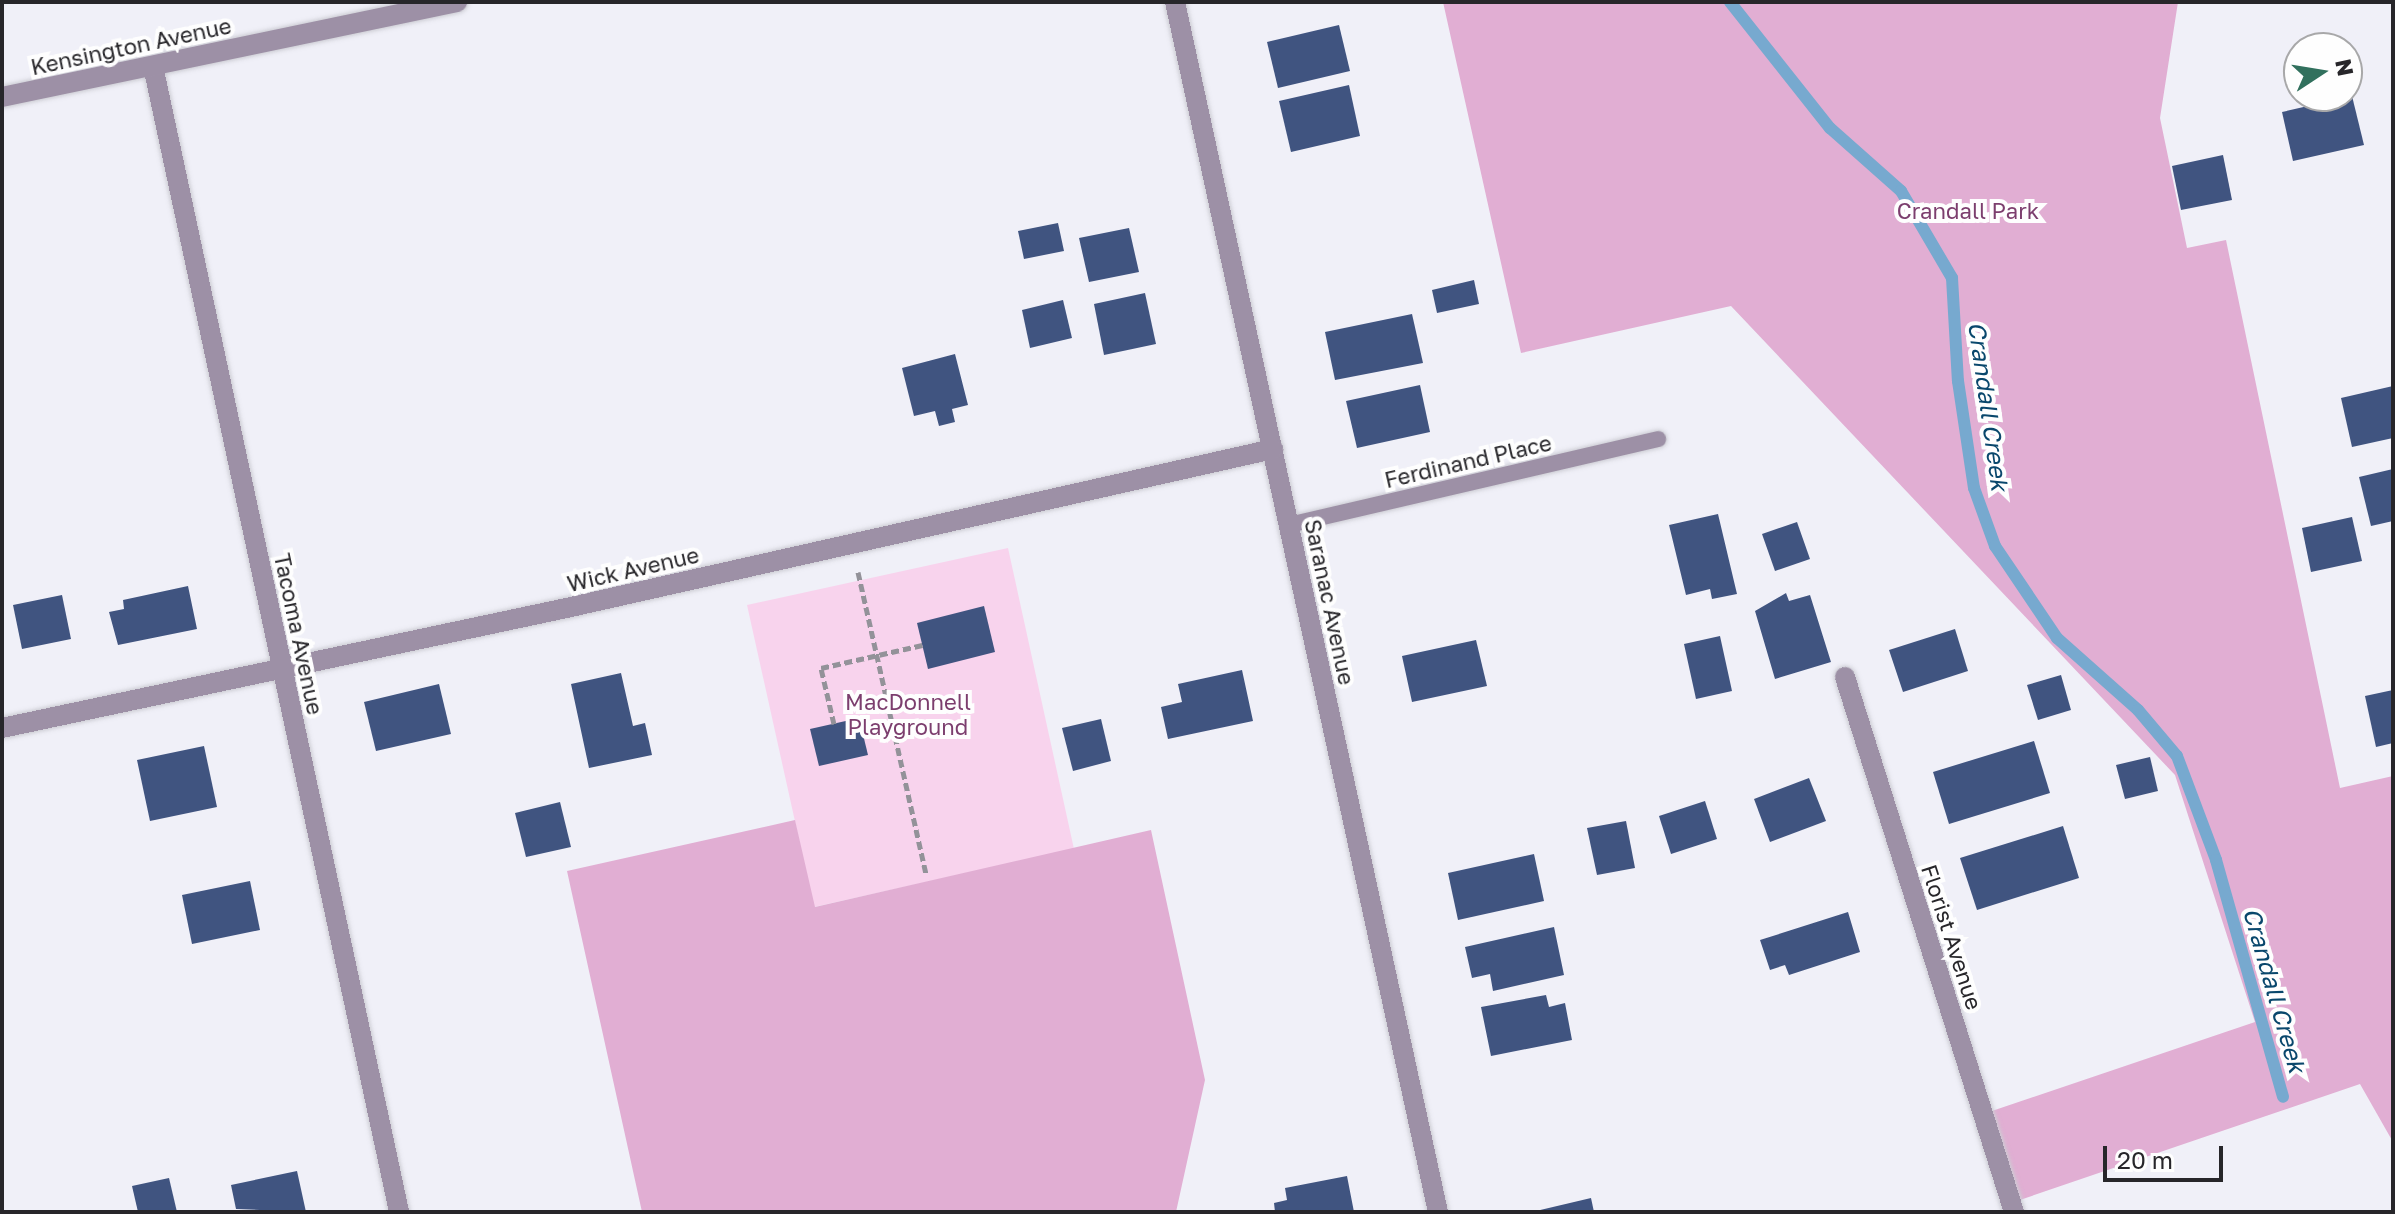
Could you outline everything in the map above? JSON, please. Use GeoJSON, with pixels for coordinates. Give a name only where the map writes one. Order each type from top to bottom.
{"type":"FeatureCollection","features":[{"type":"Feature","properties":{"kind":"street","name":"Kensington Avenue"},"geometry":{"type":"LineString","coordinates":[[2,97],[457,2]]}},
{"type":"Feature","properties":{"kind":"street","name":"Saranac Avenue"},"geometry":{"type":"LineString","coordinates":[[1175,2],[1438,1212]]}},
{"type":"Feature","properties":{"kind":"street","name":"Tacoma Avenue"},"geometry":{"type":"LineString","coordinates":[[153,66],[399,1212]]}},
{"type":"Feature","properties":{"kind":"street","name":"Wick Avenue"},"geometry":{"type":"LineString","coordinates":[[2,728],[282,670],[1273,449]]}},
{"type":"Feature","properties":{"kind":"street","name":"Florist Avenue"},"geometry":{"type":"LineString","coordinates":[[1845,677],[2014,1212]]}},
{"type":"Feature","properties":{"kind":"lane","name":"Ferdinand Place"},"geometry":{"type":"LineString","coordinates":[[1289,525],[1658,439]]}},
{"type":"Feature","properties":{"kind":"path"},"geometry":{"type":"LineString","coordinates":[[852,544],[926,873]]}},
{"type":"Feature","properties":{"kind":"path"},"geometry":{"type":"LineString","coordinates":[[834,724],[821,668],[922,645]]}},
{"type":"Feature","properties":{"kind":"green space","name":"Crandall Park"},"geometry":{"type":"Polygon","coordinates":[[[1443,2],[2178,2],[2160,118],[2187,248],[2226,240],[2340,788],[2393,776],[2393,1142],[2360,1084],[2011,1203],[1983,1114],[2255,1022],[2175,775],[1731,306],[1521,353],[1443,2]]]}},
{"type":"Feature","properties":{"kind":"green space","name":"MacDonnell Playground"},"geometry":{"type":"Polygon","coordinates":[[[1008,548],[1074,849],[814,907],[747,605],[1008,548]]]}},
{"type":"Feature","properties":{"kind":"green space"},"geometry":{"type":"Polygon","coordinates":[[[795,820],[815,907],[1151,830],[1205,1080],[1176,1212],[642,1212],[567,871],[795,820]]]}},
{"type":"Feature","properties":{"kind":"building"},"geometry":{"type":"Polygon","coordinates":[[[1339,25],[1350,71],[1278,88],[1267,42],[1339,25]]]}},
{"type":"Feature","properties":{"kind":"building"},"geometry":{"type":"Polygon","coordinates":[[[1349,85],[1360,136],[1291,152],[1279,101],[1349,85]]]}},
{"type":"Feature","properties":{"kind":"building"},"geometry":{"type":"Polygon","coordinates":[[[2282,112],[2356,112],[2364,145],[2293,161],[2282,112]]]}},
{"type":"Feature","properties":{"kind":"building"},"geometry":{"type":"Polygon","coordinates":[[[2223,155],[2232,200],[2181,210],[2172,166],[2223,155]]]}},
{"type":"Feature","properties":{"kind":"building"},"geometry":{"type":"Polygon","coordinates":[[[1058,223],[1064,251],[1024,259],[1018,231],[1058,223]]]}},
{"type":"Feature","properties":{"kind":"building"},"geometry":{"type":"Polygon","coordinates":[[[1129,228],[1139,272],[1089,282],[1079,238],[1129,228]]]}},
{"type":"Feature","properties":{"kind":"building"},"geometry":{"type":"Polygon","coordinates":[[[1474,280],[1479,304],[1437,313],[1432,290],[1474,280]]]}},
{"type":"Feature","properties":{"kind":"building"},"geometry":{"type":"Polygon","coordinates":[[[1145,293],[1156,344],[1104,355],[1094,304],[1145,293]]]}},
{"type":"Feature","properties":{"kind":"building"},"geometry":{"type":"Polygon","coordinates":[[[1063,300],[1072,338],[1030,348],[1022,310],[1063,300]]]}},
{"type":"Feature","properties":{"kind":"building"},"geometry":{"type":"Polygon","coordinates":[[[1412,314],[1423,363],[1335,380],[1325,332],[1412,314]]]}},
{"type":"Feature","properties":{"kind":"building"},"geometry":{"type":"Polygon","coordinates":[[[955,354],[968,405],[952,409],[955,422],[939,426],[935,411],[914,416],[902,368],[955,354]]]}},
{"type":"Feature","properties":{"kind":"building"},"geometry":{"type":"Polygon","coordinates":[[[1420,385],[1430,432],[1357,448],[1346,401],[1420,385]]]}},
{"type":"Feature","properties":{"kind":"building"},"geometry":{"type":"Polygon","coordinates":[[[2393,386],[2393,438],[2352,447],[2341,398],[2393,386]]]}},
{"type":"Feature","properties":{"kind":"building"},"geometry":{"type":"Polygon","coordinates":[[[2393,469],[2393,521],[2371,526],[2359,477],[2393,469]]]}},
{"type":"Feature","properties":{"kind":"building"},"geometry":{"type":"Polygon","coordinates":[[[1718,514],[1737,594],[1712,599],[1710,589],[1686,595],[1669,525],[1718,514]]]}},
{"type":"Feature","properties":{"kind":"building"},"geometry":{"type":"Polygon","coordinates":[[[2352,517],[2362,561],[2311,572],[2302,528],[2352,517]]]}},
{"type":"Feature","properties":{"kind":"building"},"geometry":{"type":"Polygon","coordinates":[[[1797,522],[1810,559],[1775,571],[1762,534],[1797,522]]]}},
{"type":"Feature","properties":{"kind":"building"},"geometry":{"type":"Polygon","coordinates":[[[188,586],[197,629],[118,645],[109,612],[124,609],[123,600],[188,586]]]}},
{"type":"Feature","properties":{"kind":"building"},"geometry":{"type":"Polygon","coordinates":[[[1786,593],[1789,601],[1810,595],[1831,662],[1775,679],[1755,611],[1786,593]]]}},
{"type":"Feature","properties":{"kind":"building"},"geometry":{"type":"Polygon","coordinates":[[[62,595],[71,639],[22,649],[13,605],[62,595]]]}},
{"type":"Feature","properties":{"kind":"building"},"geometry":{"type":"Polygon","coordinates":[[[984,606],[995,652],[928,669],[917,623],[984,606]]]}},
{"type":"Feature","properties":{"kind":"building"},"geometry":{"type":"Polygon","coordinates":[[[1955,629],[1968,671],[1903,692],[1889,650],[1955,629]]]}},
{"type":"Feature","properties":{"kind":"building"},"geometry":{"type":"Polygon","coordinates":[[[1720,636],[1732,691],[1696,699],[1684,644],[1720,636]]]}},
{"type":"Feature","properties":{"kind":"building"},"geometry":{"type":"Polygon","coordinates":[[[1476,640],[1487,686],[1412,702],[1402,656],[1476,640]]]}},
{"type":"Feature","properties":{"kind":"building"},"geometry":{"type":"Polygon","coordinates":[[[1242,670],[1253,721],[1168,739],[1161,707],[1182,702],[1178,684],[1242,670]]]}},
{"type":"Feature","properties":{"kind":"building"},"geometry":{"type":"Polygon","coordinates":[[[621,673],[633,726],[645,723],[652,755],[589,768],[571,684],[621,673]]]}},
{"type":"Feature","properties":{"kind":"building"},"geometry":{"type":"Polygon","coordinates":[[[2061,675],[2071,710],[2038,720],[2027,685],[2061,675]]]}},
{"type":"Feature","properties":{"kind":"building"},"geometry":{"type":"Polygon","coordinates":[[[439,684],[451,734],[376,751],[364,702],[439,684]]]}},
{"type":"Feature","properties":{"kind":"building"},"geometry":{"type":"Polygon","coordinates":[[[2393,690],[2393,743],[2376,747],[2365,696],[2393,690]]]}},
{"type":"Feature","properties":{"kind":"building"},"geometry":{"type":"Polygon","coordinates":[[[859,718],[868,755],[819,766],[810,729],[859,718]]]}},
{"type":"Feature","properties":{"kind":"building"},"geometry":{"type":"Polygon","coordinates":[[[1101,719],[1111,761],[1073,771],[1062,728],[1101,719]]]}},
{"type":"Feature","properties":{"kind":"building"},"geometry":{"type":"Polygon","coordinates":[[[2034,741],[2050,793],[1949,824],[1933,772],[2034,741]]]}},
{"type":"Feature","properties":{"kind":"building"},"geometry":{"type":"Polygon","coordinates":[[[204,746],[217,807],[150,821],[137,760],[204,746]]]}},
{"type":"Feature","properties":{"kind":"building"},"geometry":{"type":"Polygon","coordinates":[[[2150,757],[2158,791],[2125,799],[2116,765],[2150,757]]]}},
{"type":"Feature","properties":{"kind":"building"},"geometry":{"type":"Polygon","coordinates":[[[1809,778],[1826,821],[1770,842],[1754,799],[1809,778]]]}},
{"type":"Feature","properties":{"kind":"building"},"geometry":{"type":"Polygon","coordinates":[[[1705,801],[1717,839],[1671,854],[1659,816],[1705,801]]]}},
{"type":"Feature","properties":{"kind":"building"},"geometry":{"type":"Polygon","coordinates":[[[560,802],[571,847],[526,857],[515,813],[560,802]]]}},
{"type":"Feature","properties":{"kind":"building"},"geometry":{"type":"Polygon","coordinates":[[[1626,821],[1635,868],[1597,875],[1587,828],[1626,821]]]}},
{"type":"Feature","properties":{"kind":"building"},"geometry":{"type":"Polygon","coordinates":[[[2063,826],[2079,878],[1977,910],[1960,858],[2063,826]]]}},
{"type":"Feature","properties":{"kind":"building"},"geometry":{"type":"Polygon","coordinates":[[[1534,854],[1544,901],[1458,920],[1448,873],[1534,854]]]}},
{"type":"Feature","properties":{"kind":"building"},"geometry":{"type":"Polygon","coordinates":[[[250,881],[260,930],[192,944],[182,895],[250,881]]]}},
{"type":"Feature","properties":{"kind":"building"},"geometry":{"type":"Polygon","coordinates":[[[1848,912],[1860,952],[1789,975],[1785,965],[1770,970],[1760,940],[1848,912]]]}},
{"type":"Feature","properties":{"kind":"building"},"geometry":{"type":"Polygon","coordinates":[[[1554,927],[1564,975],[1493,991],[1490,974],[1472,978],[1465,947],[1554,927]]]}},
{"type":"Feature","properties":{"kind":"building"},"geometry":{"type":"Polygon","coordinates":[[[1546,995],[1549,1007],[1565,1003],[1572,1040],[1491,1056],[1481,1007],[1546,995]]]}},
{"type":"Feature","properties":{"kind":"building"},"geometry":{"type":"Polygon","coordinates":[[[297,1171],[306,1212],[236,1209],[231,1185],[297,1171]]]}},
{"type":"Feature","properties":{"kind":"building"},"geometry":{"type":"Polygon","coordinates":[[[1347,1176],[1354,1212],[1275,1212],[1274,1203],[1287,1200],[1285,1188],[1347,1176]]]}},
{"type":"Feature","properties":{"kind":"building"},"geometry":{"type":"Polygon","coordinates":[[[169,1178],[177,1212],[138,1212],[132,1186],[169,1178]]]}},
{"type":"Feature","properties":{"kind":"building"},"geometry":{"type":"Polygon","coordinates":[[[1591,1198],[1594,1212],[1536,1211],[1591,1198]]]}},
{"type":"Feature","properties":{"kind":"waterway","name":"Crandall Creek"},"geometry":{"type":"LineString","coordinates":[[1730,2],[1830,128],[1901,191],[1952,278],[1958,381],[1974,488],[1995,546],[2057,638],[2138,710],[2177,756],[2216,860],[2283,1097]]}}]}
